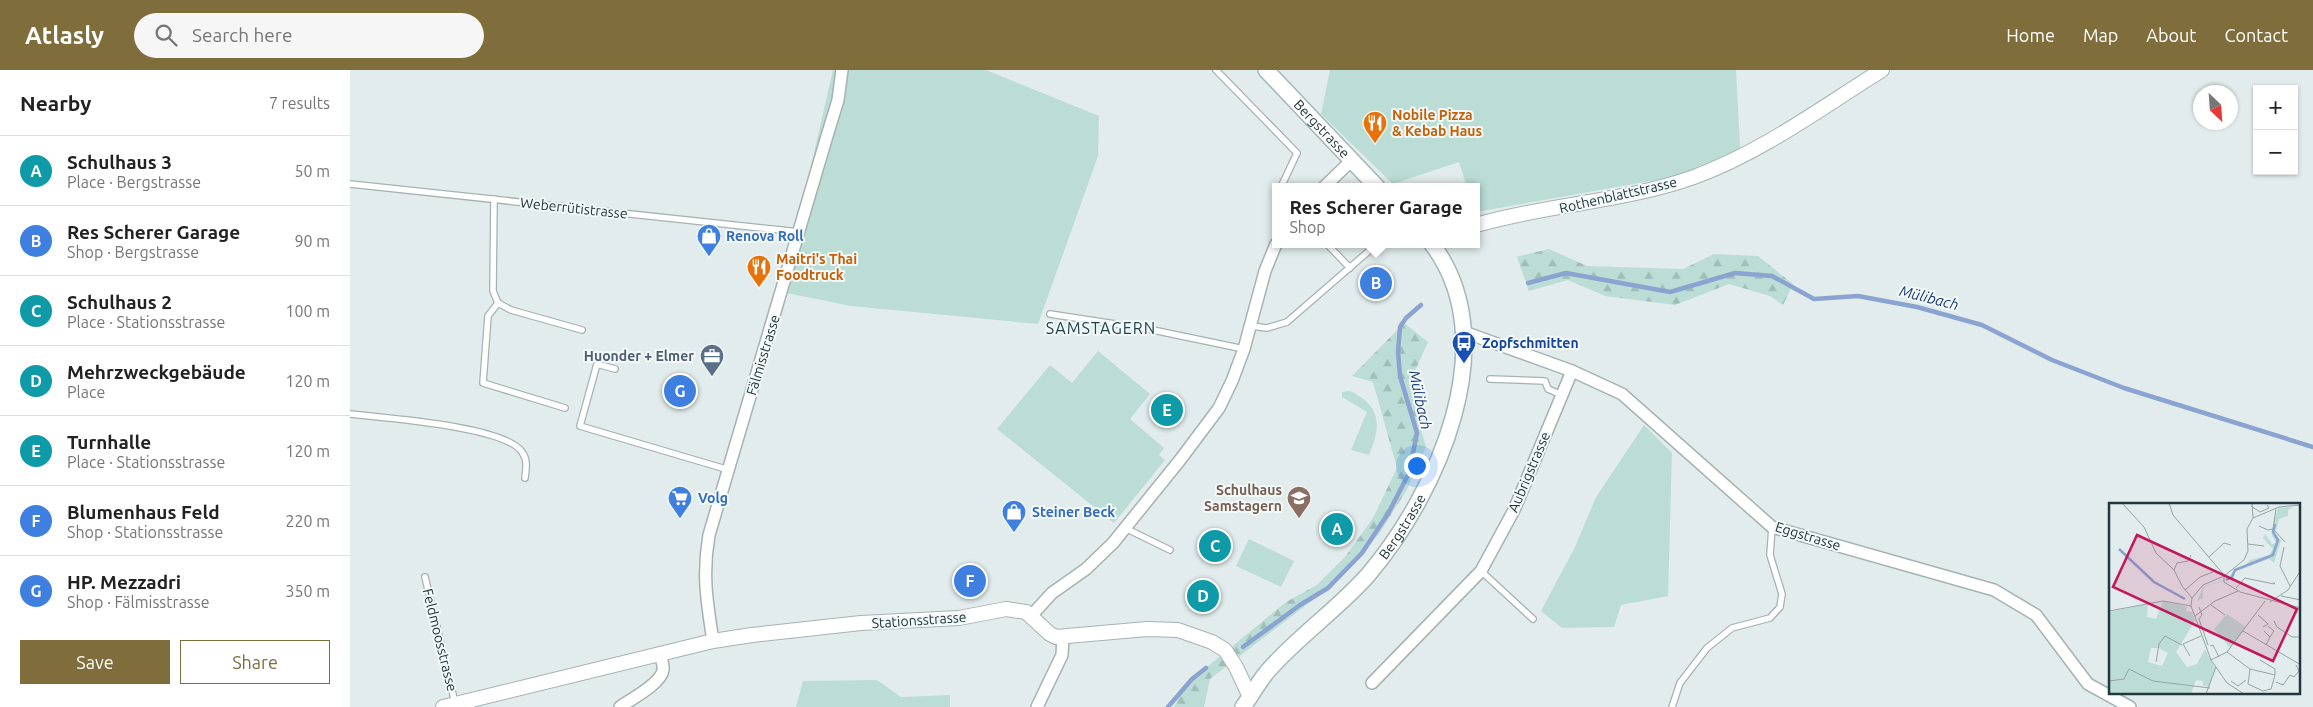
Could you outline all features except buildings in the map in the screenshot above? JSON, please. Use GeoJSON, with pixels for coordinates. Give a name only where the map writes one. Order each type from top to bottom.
{"type":"FeatureCollection","features":[{"type":"Feature","properties":{"kind":"main road","name":"Bergstrasse"},"geometry":{"type":"LineString","coordinates":[[1266,70],[1374,183]]}},
{"type":"Feature","properties":{"kind":"main road","name":"Bergstrasse"},"geometry":{"type":"LineString","coordinates":[[1246,702],[1266,673],[1367,576],[1396,539],[1428,482],[1448,428],[1459,391],[1464,364],[1464,332],[1452,282],[1435,248]]}},
{"type":"Feature","properties":{"kind":"street","name":"Fälmisstrasse"},"geometry":{"type":"LineString","coordinates":[[713,641],[704,589],[704,563],[709,535],[838,100],[842,70]]}},
{"type":"Feature","properties":{"kind":"street","name":"Rothenblattstrasse"},"geometry":{"type":"LineString","coordinates":[[1480,223],[1651,190],[1694,177],[1738,159],[1882,70]]}},
{"type":"Feature","properties":{"kind":"street"},"geometry":{"type":"LineString","coordinates":[[1328,183],[1352,160]]}},
{"type":"Feature","properties":{"kind":"street"},"geometry":{"type":"LineString","coordinates":[[1246,702],[1230,656],[1212,642],[1178,630],[1147,630],[1063,637],[1050,634],[1031,616],[1052,593],[1086,569],[1125,528],[1200,435],[1219,408],[1244,349],[1265,271],[1274,248]]}},
{"type":"Feature","properties":{"kind":"street","name":"Eggstrasse"},"geometry":{"type":"LineString","coordinates":[[1464,332],[1572,371],[1622,394],[1772,526],[1994,590],[2036,615],[2088,684],[2130,707]]}},
{"type":"Feature","properties":{"kind":"street","name":"Aubrigstrasse"},"geometry":{"type":"LineString","coordinates":[[1372,683],[1481,571],[1514,510],[1572,371]]}},
{"type":"Feature","properties":{"kind":"street","name":"Stationsstrasse"},"geometry":{"type":"LineString","coordinates":[[450,705],[713,641],[861,623],[958,618],[1006,609],[1018,610],[1031,616]]}},
{"type":"Feature","properties":{"kind":"street"},"geometry":{"type":"LineString","coordinates":[[1037,707],[1062,655],[1063,637]]}},
{"type":"Feature","properties":{"kind":"street"},"geometry":{"type":"LineString","coordinates":[[620,707],[650,688],[660,676],[663,670],[660,654]]}},
{"type":"Feature","properties":{"kind":"lane"},"geometry":{"type":"LineString","coordinates":[[1216,70],[1297,152],[1283,183]]}},
{"type":"Feature","properties":{"kind":"lane","name":"Weberrütistrasse"},"geometry":{"type":"LineString","coordinates":[[350,184],[799,232]]}},
{"type":"Feature","properties":{"kind":"lane"},"geometry":{"type":"LineString","coordinates":[[494,199],[493,291],[498,303],[511,310],[582,330]]}},
{"type":"Feature","properties":{"kind":"lane"},"geometry":{"type":"LineString","coordinates":[[1331,248],[1350,268]]}},
{"type":"Feature","properties":{"kind":"lane"},"geometry":{"type":"LineString","coordinates":[[1251,326],[1268,328],[1287,322],[1372,248]]}},
{"type":"Feature","properties":{"kind":"lane"},"geometry":{"type":"LineString","coordinates":[[498,303],[488,316],[482,382],[565,408]]}},
{"type":"Feature","properties":{"kind":"lane"},"geometry":{"type":"LineString","coordinates":[[1050,314],[1148,329],[1244,349]]}},
{"type":"Feature","properties":{"kind":"lane"},"geometry":{"type":"LineString","coordinates":[[616,369],[596,364],[580,426],[728,470]]}},
{"type":"Feature","properties":{"kind":"lane"},"geometry":{"type":"LineString","coordinates":[[1490,379],[1545,381],[1548,389],[1562,394]]}},
{"type":"Feature","properties":{"kind":"lane"},"geometry":{"type":"LineString","coordinates":[[350,414],[470,429],[511,442],[522,451],[527,462],[525,478]]}},
{"type":"Feature","properties":{"kind":"lane"},"geometry":{"type":"LineString","coordinates":[[1672,707],[1680,683],[1707,648],[1732,628],[1770,618],[1780,607],[1782,594],[1770,555],[1772,526]]}},
{"type":"Feature","properties":{"kind":"lane"},"geometry":{"type":"LineString","coordinates":[[1125,528],[1170,550]]}},
{"type":"Feature","properties":{"kind":"lane"},"geometry":{"type":"LineString","coordinates":[[1481,571],[1533,619]]}},
{"type":"Feature","properties":{"kind":"lane","name":"Feldmoosstrasse"},"geometry":{"type":"LineString","coordinates":[[424,577],[450,705]]}},
{"type":"Feature","properties":{"kind":"green space"},"geometry":{"type":"Polygon","coordinates":[[[833,70],[986,70],[1099,116],[1098,156],[1038,324],[851,306],[782,292],[833,70]]]}},
{"type":"Feature","properties":{"kind":"green space"},"geometry":{"type":"Polygon","coordinates":[[[1330,70],[1736,70],[1741,165],[1480,211],[1480,183],[1466,183],[1459,162],[1392,183],[1321,114],[1330,70]]]}},
{"type":"Feature","properties":{"kind":"green space"},"geometry":{"type":"Polygon","coordinates":[[[1549,249],[1587,266],[1683,269],[1714,254],[1758,256],[1793,284],[1783,305],[1770,296],[1729,284],[1675,305],[1605,296],[1568,280],[1529,291],[1517,257],[1515,257],[1549,249]]]}},
{"type":"Feature","properties":{"kind":"green space"},"geometry":{"type":"Polygon","coordinates":[[[1404,323],[1428,342],[1409,384],[1426,447],[1406,491],[1379,534],[1331,586],[1210,679],[1204,707],[1174,707],[1185,685],[1286,602],[1317,585],[1345,557],[1373,518],[1397,468],[1373,382],[1352,376],[1404,323]]]}},
{"type":"Feature","properties":{"kind":"green space"},"geometry":{"type":"Polygon","coordinates":[[[1098,351],[1150,394],[1130,419],[1164,448],[1159,455],[1165,460],[1114,523],[997,429],[1050,365],[1072,383],[1098,351]]]}},
{"type":"Feature","properties":{"kind":"green space"},"geometry":{"type":"Polygon","coordinates":[[[1350,391],[1368,403],[1376,417],[1376,434],[1369,455],[1351,450],[1367,412],[1342,397],[1342,392],[1350,391]]]}},
{"type":"Feature","properties":{"kind":"green space"},"geometry":{"type":"Polygon","coordinates":[[[1644,425],[1672,453],[1668,596],[1621,605],[1614,627],[1562,628],[1541,611],[1575,547],[1596,497],[1644,425]]]}},
{"type":"Feature","properties":{"kind":"green space"},"geometry":{"type":"Polygon","coordinates":[[[1249,539],[1294,561],[1281,587],[1236,566],[1249,539]]]}},
{"type":"Feature","properties":{"kind":"green space"},"geometry":{"type":"Polygon","coordinates":[[[877,680],[901,697],[950,695],[950,707],[796,707],[803,681],[877,680]]]}},
{"type":"Feature","properties":{"kind":"waterway","name":"Mülibach"},"geometry":{"type":"LineString","coordinates":[[1528,283],[1566,273],[1670,292],[1735,273],[1772,276],[1814,299],[1858,296],[1917,307],[1982,325],[2052,360],[2124,388],[2313,447]]}},
{"type":"Feature","properties":{"kind":"waterway","name":"Mülibach"},"geometry":{"type":"LineString","coordinates":[[1243,647],[1300,605],[1328,588],[1362,553],[1389,512],[1409,473],[1417,433],[1400,376],[1398,352],[1400,327],[1406,318],[1421,305]]}},
{"type":"Feature","properties":{"kind":"waterway","name":"Mülibach"},"geometry":{"type":"LineString","coordinates":[[1168,707],[1192,679],[1206,668]]}},
{"type":"Feature","properties":{"kind":"place","name":"Nobile Pizza & Kebab Haus"},"geometry":{"type":"Point","coordinates":[1375,144]}},
{"type":"Feature","properties":{"kind":"place","name":"Renova Roll"},"geometry":{"type":"Point","coordinates":[709,257]}},
{"type":"Feature","properties":{"kind":"place","name":"Res Scherer Garage"},"geometry":{"type":"Point","coordinates":[1376,283]}},
{"type":"Feature","properties":{"kind":"place","name":"Maitri's Thai Foodtruck"},"geometry":{"type":"Point","coordinates":[759,288]}},
{"type":"Feature","properties":{"kind":"place","name":"Zopfschmitten"},"geometry":{"type":"Point","coordinates":[1464,364]}},
{"type":"Feature","properties":{"kind":"place","name":"Huonder + Elmer"},"geometry":{"type":"Point","coordinates":[712,377]}},
{"type":"Feature","properties":{"kind":"place","name":"HP. Mezzadri"},"geometry":{"type":"Point","coordinates":[680,391]}},
{"type":"Feature","properties":{"kind":"place","name":"Turnhalle"},"geometry":{"type":"Point","coordinates":[1167,410]}},
{"type":"Feature","properties":{"kind":"place","name":"Volg"},"geometry":{"type":"Point","coordinates":[680,519]}},
{"type":"Feature","properties":{"kind":"place","name":"Schulhaus Samstagern"},"geometry":{"type":"Point","coordinates":[1299,519]}},
{"type":"Feature","properties":{"kind":"place","name":"Schulhaus 3"},"geometry":{"type":"Point","coordinates":[1337,529]}},
{"type":"Feature","properties":{"kind":"place","name":"Steiner Beck"},"geometry":{"type":"Point","coordinates":[1014,533]}},
{"type":"Feature","properties":{"kind":"place","name":"Schulhaus 2"},"geometry":{"type":"Point","coordinates":[1215,546]}},
{"type":"Feature","properties":{"kind":"place","name":"Blumenhaus Feld"},"geometry":{"type":"Point","coordinates":[970,581]}},
{"type":"Feature","properties":{"kind":"place","name":"Mehrzweckgebäude"},"geometry":{"type":"Point","coordinates":[1203,596]}},
{"type":"Feature","properties":{"kind":"district","name":"SAMSTAGERN"},"geometry":{"type":"Point","coordinates":[1101,328]}}]}
